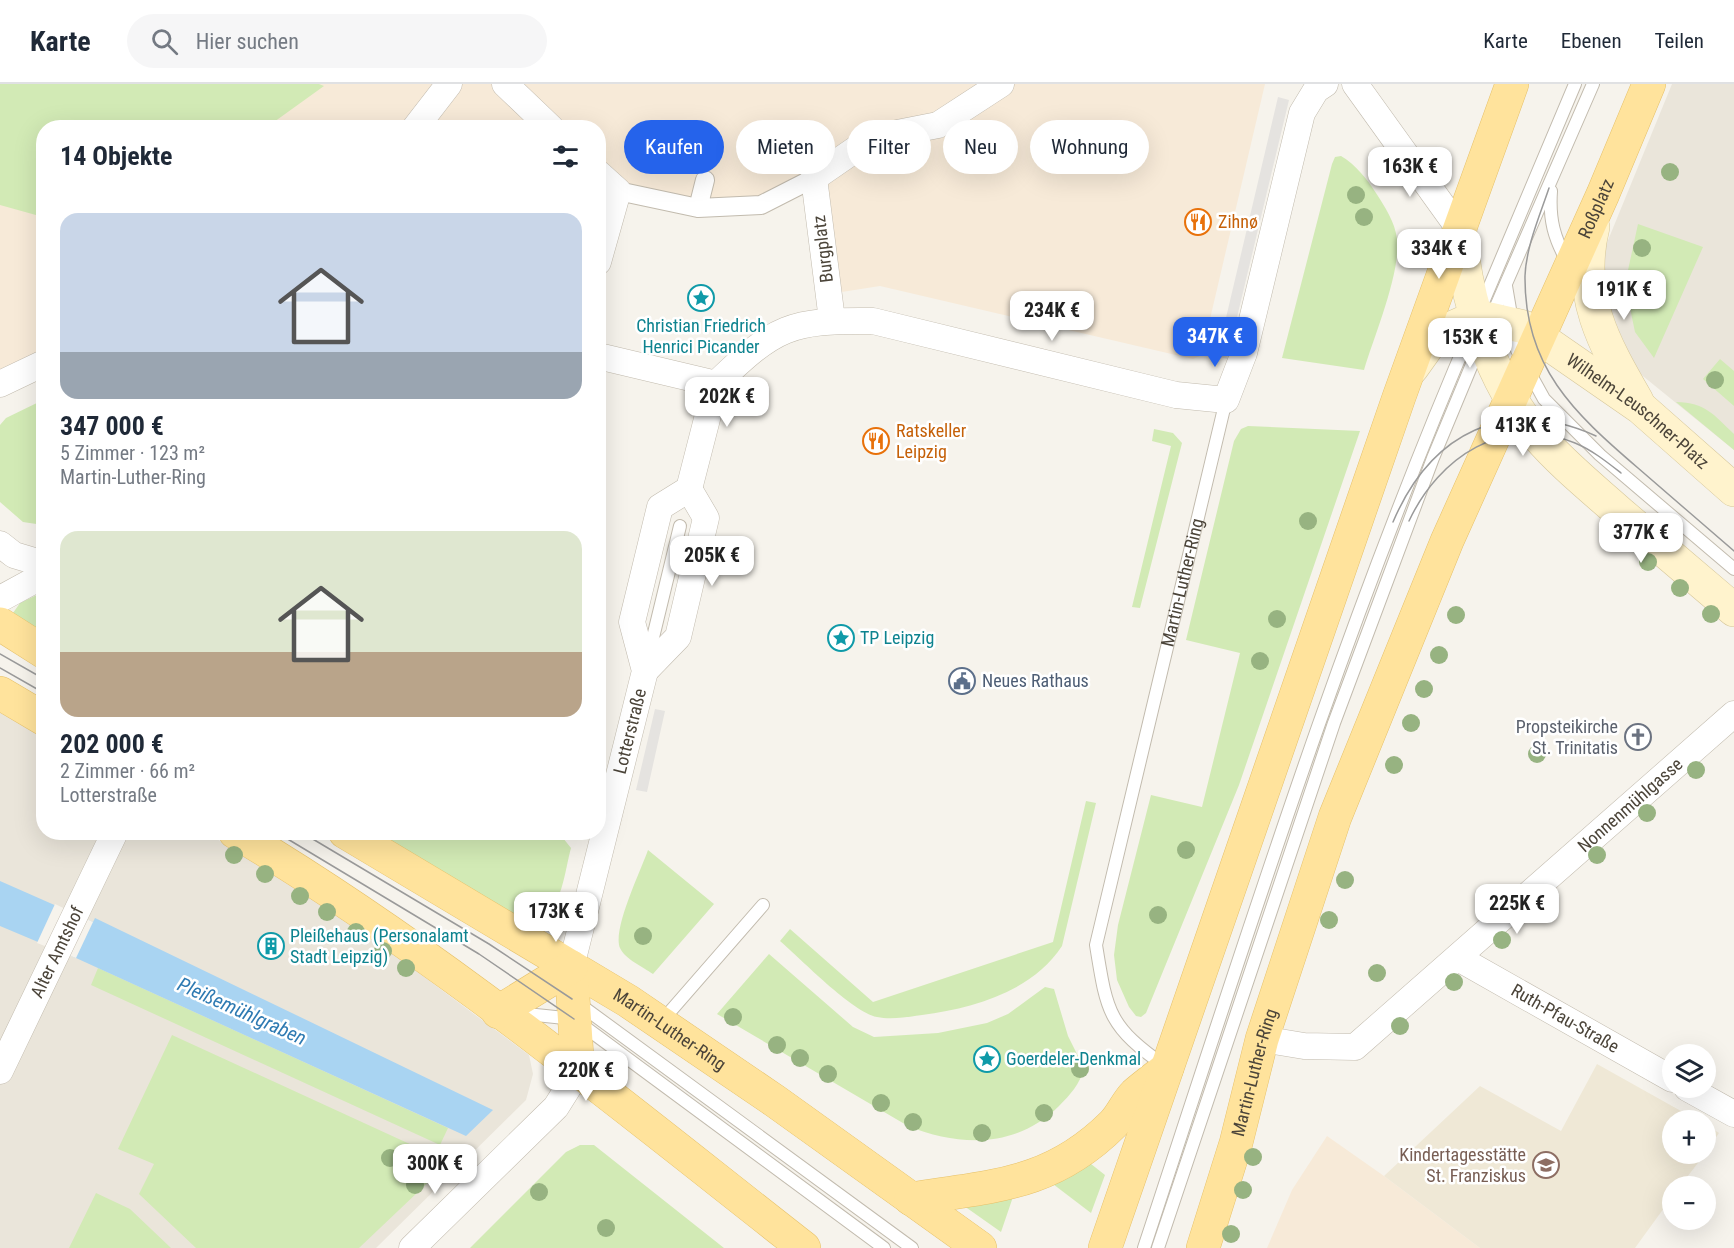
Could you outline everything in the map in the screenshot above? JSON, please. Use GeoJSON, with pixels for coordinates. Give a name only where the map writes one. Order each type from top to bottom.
{"type":"FeatureCollection","features":[{"type":"Feature","properties":{"kind":"main road"},"geometry":{"type":"LineString","coordinates":[[1105,1248],[1399,397],[1512,84]]}},
{"type":"Feature","properties":{"kind":"main road","name":"Roßplatz"},"geometry":{"type":"LineString","coordinates":[[1511,397],[1603,194],[1649,84]]}},
{"type":"Feature","properties":{"kind":"main road"},"geometry":{"type":"LineString","coordinates":[[1603,194],[1587,260],[1590,301],[1598,328],[1641,408]]}},
{"type":"Feature","properties":{"kind":"main road"},"geometry":{"type":"LineString","coordinates":[[1460,230],[1464,274],[1490,324],[1511,397],[1536,434],[1562,462],[1734,610]]}},
{"type":"Feature","properties":{"kind":"main road"},"geometry":{"type":"LineString","coordinates":[[1399,397],[1415,363],[1432,340],[1449,329],[1490,324],[1539,336]]}},
{"type":"Feature","properties":{"kind":"main road","name":"Wilhelm-Leuschner-Platz"},"geometry":{"type":"LineString","coordinates":[[1539,336],[1641,408],[1734,490]]}},
{"type":"Feature","properties":{"kind":"main road","name":"Martin-Luther-Ring"},"geometry":{"type":"LineString","coordinates":[[1203,1248],[1236,1143],[1262,1039],[1335,818],[1447,541],[1511,397]]}},
{"type":"Feature","properties":{"kind":"main road"},"geometry":{"type":"LineString","coordinates":[[0,624],[36,647]]}},
{"type":"Feature","properties":{"kind":"main road"},"geometry":{"type":"LineString","coordinates":[[0,693],[36,714]]}},
{"type":"Feature","properties":{"kind":"main road"},"geometry":{"type":"LineString","coordinates":[[248,840],[345,901],[498,1012],[804,1248]]}},
{"type":"Feature","properties":{"kind":"main road","name":"Martin-Luther-Ring"},"geometry":{"type":"LineString","coordinates":[[356,840],[572,995],[660,1022],[980,1248]]}},
{"type":"Feature","properties":{"kind":"main road"},"geometry":{"type":"LineString","coordinates":[[498,1012],[572,995],[578,1072]]}},
{"type":"Feature","properties":{"kind":"main road"},"geometry":{"type":"LineString","coordinates":[[911,1199],[1013,1183],[1046,1172],[1072,1158],[1114,1123],[1134,1095],[1167,1068]]}},
{"type":"Feature","properties":{"kind":"street"},"geometry":{"type":"LineString","coordinates":[[421,120],[449,84]]}},
{"type":"Feature","properties":{"kind":"street"},"geometry":{"type":"LineString","coordinates":[[505,84],[543,120]]}},
{"type":"Feature","properties":{"kind":"street"},"geometry":{"type":"LineString","coordinates":[[606,180],[618,191],[698,208],[761,205],[814,178],[872,138],[938,125],[1001,84]]}},
{"type":"Feature","properties":{"kind":"street","name":"Martin-Luther-Ring"},"geometry":{"type":"LineString","coordinates":[[1226,400],[1244,353],[1302,113],[1316,90],[1325,84]]}},
{"type":"Feature","properties":{"kind":"street"},"geometry":{"type":"LineString","coordinates":[[1355,84],[1460,230]]}},
{"type":"Feature","properties":{"kind":"street","name":"Burgplatz"},"geometry":{"type":"LineString","coordinates":[[814,178],[832,320]]}},
{"type":"Feature","properties":{"kind":"street"},"geometry":{"type":"LineString","coordinates":[[698,208],[705,180]]}},
{"type":"Feature","properties":{"kind":"street"},"geometry":{"type":"LineString","coordinates":[[606,234],[618,191]]}},
{"type":"Feature","properties":{"kind":"street"},"geometry":{"type":"LineString","coordinates":[[689,489],[716,384],[747,353],[777,332],[794,325],[832,320],[873,321],[1176,395],[1226,400]]}},
{"type":"Feature","properties":{"kind":"street"},"geometry":{"type":"LineString","coordinates":[[606,358],[716,384]]}},
{"type":"Feature","properties":{"kind":"street"},"geometry":{"type":"LineString","coordinates":[[0,384],[36,367]]}},
{"type":"Feature","properties":{"kind":"street","name":"Lotterstraße"},"geometry":{"type":"LineString","coordinates":[[606,804],[645,671],[678,638],[706,518],[689,489],[660,507],[632,622],[645,671]]}},
{"type":"Feature","properties":{"kind":"street"},"geometry":{"type":"LineString","coordinates":[[0,544],[14,555],[36,562]]}},
{"type":"Feature","properties":{"kind":"street"},"geometry":{"type":"LineString","coordinates":[[0,599],[36,579]]}},
{"type":"Feature","properties":{"kind":"street","name":"Nonnenmühlgasse"},"geometry":{"type":"LineString","coordinates":[[1262,1039],[1304,1046],[1355,1047],[1734,714]]}},
{"type":"Feature","properties":{"kind":"street","name":"Alter Amtshof"},"geometry":{"type":"LineString","coordinates":[[0,1071],[110,840]]}},
{"type":"Feature","properties":{"kind":"street","name":"Lotterstraße"},"geometry":{"type":"LineString","coordinates":[[572,995],[599,840]]}},
{"type":"Feature","properties":{"kind":"street","name":"Ruth-Pfau-Straße"},"geometry":{"type":"LineString","coordinates":[[1458,958],[1662,1073]]}},
{"type":"Feature","properties":{"kind":"street"},"geometry":{"type":"LineString","coordinates":[[412,1248],[556,1107],[578,1072]]}},
{"type":"Feature","properties":{"kind":"street"},"geometry":{"type":"LineString","coordinates":[[1705,1098],[1734,1114]]}},
{"type":"Feature","properties":{"kind":"lane"},"geometry":{"type":"LineString","coordinates":[[1142,1248],[1321,719],[1393,522],[1490,324],[1505,285],[1512,243],[1521,214],[1575,84]]}},
{"type":"Feature","properties":{"kind":"lane"},"geometry":{"type":"LineString","coordinates":[[1490,324],[1575,84]]}},
{"type":"Feature","properties":{"kind":"lane"},"geometry":{"type":"LineString","coordinates":[[1158,1248],[1334,723],[1429,468],[1505,285],[1593,84]]}},
{"type":"Feature","properties":{"kind":"lane"},"geometry":{"type":"LineString","coordinates":[[1551,181],[1549,214],[1554,239],[1590,301]]}},
{"type":"Feature","properties":{"kind":"lane"},"geometry":{"type":"LineString","coordinates":[[1490,324],[1525,368],[1544,399],[1568,425],[1734,569]]}},
{"type":"Feature","properties":{"kind":"lane","name":"Martin-Luther-Ring"},"geometry":{"type":"LineString","coordinates":[[1167,1068],[1140,1049],[1113,1019],[1106,1001],[1096,945],[1226,400]]}},
{"type":"Feature","properties":{"kind":"lane"},"geometry":{"type":"LineString","coordinates":[[645,671],[680,526]]}},
{"type":"Feature","properties":{"kind":"lane"},"geometry":{"type":"LineString","coordinates":[[660,1022],[762,905]]}},
{"type":"Feature","properties":{"kind":"lane"},"geometry":{"type":"LineString","coordinates":[[498,1012],[572,995],[912,1248]]}},
{"type":"Feature","properties":{"kind":"lane"},"geometry":{"type":"LineString","coordinates":[[572,995],[884,1248]]}},
{"type":"Feature","properties":{"kind":"shaded area"},"geometry":{"type":"Polygon","coordinates":[[[0,84],[1265,84],[1203,349],[1200,356],[1193,359],[880,286],[829,294],[815,179],[761,205],[618,191],[606,236],[606,120],[36,120],[36,366],[0,384],[0,84]]]}},
{"type":"Feature","properties":{"kind":"shaded area"},"geometry":{"type":"Polygon","coordinates":[[[1672,84],[1734,84],[1734,450],[1633,368],[1603,306],[1604,250],[1672,84]]]}},
{"type":"Feature","properties":{"kind":"shaded area"},"geometry":{"type":"Polygon","coordinates":[[[1278,97],[1289,100],[1227,359],[1217,356],[1278,97]]]}},
{"type":"Feature","properties":{"kind":"shaded area"},"geometry":{"type":"Polygon","coordinates":[[[0,709],[36,731],[36,840],[219,840],[337,912],[529,1055],[533,1074],[526,1100],[376,1248],[0,1248],[0,709]]]}},
{"type":"Feature","properties":{"kind":"shaded area"},"geometry":{"type":"Polygon","coordinates":[[[655,709],[665,711],[647,792],[636,790],[655,709]]]}},
{"type":"Feature","properties":{"kind":"shaded area","name":"Kindertagesstätte St. Franziskus"},"geometry":{"type":"Polygon","coordinates":[[[1597,1064],[1679,1110],[1662,1110],[1662,1164],[1697,1164],[1688,1176],[1662,1176],[1662,1211],[1635,1248],[1480,1248],[1384,1176],[1480,1086],[1561,1131],[1597,1064]]]}},
{"type":"Feature","properties":{"kind":"shaded area"},"geometry":{"type":"Polygon","coordinates":[[[1327,1136],[1480,1248],[1267,1248],[1292,1190],[1327,1136]]]}},
{"type":"Feature","properties":{"kind":"green space"},"geometry":{"type":"Polygon","coordinates":[[[0,84],[319,84],[324,86],[277,120],[36,120],[36,215],[0,205],[0,84]]]}},
{"type":"Feature","properties":{"kind":"green space"},"geometry":{"type":"Polygon","coordinates":[[[1341,156],[1356,168],[1373,188],[1389,215],[1397,239],[1395,269],[1391,286],[1364,370],[1282,358],[1332,164],[1335,157],[1341,156]]]}},
{"type":"Feature","properties":{"kind":"green space"},"geometry":{"type":"Polygon","coordinates":[[[1638,224],[1703,247],[1654,358],[1635,332],[1625,284],[1638,224]]]}},
{"type":"Feature","properties":{"kind":"green space"},"geometry":{"type":"Polygon","coordinates":[[[1720,359],[1734,371],[1734,406],[1703,379],[1720,359]]]}},
{"type":"Feature","properties":{"kind":"green space"},"geometry":{"type":"Polygon","coordinates":[[[1676,402],[1702,407],[1714,415],[1734,434],[1734,450],[1676,402]]]}},
{"type":"Feature","properties":{"kind":"green space"},"geometry":{"type":"Polygon","coordinates":[[[36,403],[36,524],[23,522],[0,502],[0,425],[6,418],[36,403]]]}},
{"type":"Feature","properties":{"kind":"green space"},"geometry":{"type":"Polygon","coordinates":[[[1248,426],[1360,431],[1239,785],[1146,1013],[1141,1017],[1136,1016],[1129,1007],[1117,980],[1114,955],[1118,925],[1151,795],[1202,807],[1240,653],[1186,640],[1234,441],[1241,429],[1248,426]]]}},
{"type":"Feature","properties":{"kind":"green space"},"geometry":{"type":"Polygon","coordinates":[[[1154,429],[1173,433],[1182,443],[1140,608],[1132,607],[1171,446],[1152,441],[1154,429]]]}},
{"type":"Feature","properties":{"kind":"green space"},"geometry":{"type":"Polygon","coordinates":[[[36,595],[36,628],[13,613],[20,603],[36,595]]]}},
{"type":"Feature","properties":{"kind":"green space"},"geometry":{"type":"Polygon","coordinates":[[[1086,801],[1096,803],[1062,946],[1035,975],[1000,995],[941,1012],[900,1018],[877,1017],[854,1006],[841,996],[780,941],[790,929],[873,1002],[1053,942],[1086,801]]]}},
{"type":"Feature","properties":{"kind":"green space"},"geometry":{"type":"Polygon","coordinates":[[[385,840],[565,840],[571,848],[558,899],[543,917],[532,921],[518,919],[385,840]]]}},
{"type":"Feature","properties":{"kind":"green space"},"geometry":{"type":"Polygon","coordinates":[[[648,850],[714,904],[653,974],[622,952],[619,939],[623,914],[648,850]]]}},
{"type":"Feature","properties":{"kind":"green space"},"geometry":{"type":"Polygon","coordinates":[[[769,954],[853,1027],[874,1037],[938,1033],[987,1023],[1008,1014],[1045,987],[1054,989],[1068,1036],[1084,1068],[1082,1074],[1067,1098],[1043,1120],[1025,1130],[1006,1136],[987,1140],[948,1138],[908,1126],[717,1014],[769,954]]]}},
{"type":"Feature","properties":{"kind":"green space"},"geometry":{"type":"Polygon","coordinates":[[[98,968],[448,1128],[440,1145],[91,985],[98,968]]]}},
{"type":"Feature","properties":{"kind":"green space"},"geometry":{"type":"Polygon","coordinates":[[[172,1035],[438,1157],[439,1172],[359,1248],[196,1248],[139,1194],[154,1164],[118,1149],[172,1035]]]}},
{"type":"Feature","properties":{"kind":"green space"},"geometry":{"type":"Polygon","coordinates":[[[580,1145],[594,1145],[724,1248],[470,1248],[566,1152],[580,1145]]]}},
{"type":"Feature","properties":{"kind":"green space"},"geometry":{"type":"Polygon","coordinates":[[[1086,1160],[1105,1175],[1091,1213],[1049,1181],[1086,1160]]]}},
{"type":"Feature","properties":{"kind":"green space"},"geometry":{"type":"Polygon","coordinates":[[[1015,1191],[1001,1232],[957,1201],[1015,1191]]]}},
{"type":"Feature","properties":{"kind":"green space"},"geometry":{"type":"Polygon","coordinates":[[[96,1193],[130,1209],[171,1248],[69,1248],[96,1193]]]}},
{"type":"Feature","properties":{"kind":"water","name":"Pleißemühlgraben"},"geometry":{"type":"Polygon","coordinates":[[[0,881],[93,922],[95,918],[493,1110],[466,1136],[76,958],[0,926],[0,881]]]}},
{"type":"Feature","properties":{"kind":"pier"},"geometry":{"type":"Polygon","coordinates":[[[55,904],[93,922],[76,958],[37,943],[55,904]]]}},
{"type":"Feature","properties":{"kind":"tram line"},"geometry":{"type":"LineString","coordinates":[[1549,188],[1531,243],[1525,276],[1527,308],[1533,337],[1543,362],[1557,386],[1593,428],[1734,551]]}},
{"type":"Feature","properties":{"kind":"tram line"},"geometry":{"type":"LineString","coordinates":[[1393,522],[1409,491],[1428,465],[1450,445],[1475,430],[1502,422],[1531,420],[1563,424],[1596,436]]}},
{"type":"Feature","properties":{"kind":"tram line"},"geometry":{"type":"LineString","coordinates":[[1409,521],[1437,478],[1476,447],[1499,438],[1523,434],[1548,435],[1581,446],[1621,473]]}},
{"type":"Feature","properties":{"kind":"tram line"},"geometry":{"type":"LineString","coordinates":[[0,654],[36,674]]}},
{"type":"Feature","properties":{"kind":"tram line"},"geometry":{"type":"LineString","coordinates":[[0,668],[36,688]]}},
{"type":"Feature","properties":{"kind":"tram line"},"geometry":{"type":"LineString","coordinates":[[289,840],[479,954],[574,1019]]}},
{"type":"Feature","properties":{"kind":"tram line"},"geometry":{"type":"LineString","coordinates":[[314,840],[489,944],[572,999]]}},
{"type":"Feature","properties":{"kind":"place","name":"Zihnø"},"geometry":{"type":"Point","coordinates":[1198,222]}},
{"type":"Feature","properties":{"kind":"place","name":"Christian Friedrich Henrici Picander"},"geometry":{"type":"Point","coordinates":[701,298]}},
{"type":"Feature","properties":{"kind":"place","name":"Ratskeller Leipzig"},"geometry":{"type":"Point","coordinates":[876,441]}},
{"type":"Feature","properties":{"kind":"place","name":"TP Leipzig"},"geometry":{"type":"Point","coordinates":[841,638]}},
{"type":"Feature","properties":{"kind":"place","name":"Neues Rathaus"},"geometry":{"type":"Point","coordinates":[962,681]}},
{"type":"Feature","properties":{"kind":"place","name":"Propsteikirche St. Trinitatis"},"geometry":{"type":"Point","coordinates":[1638,737]}},
{"type":"Feature","properties":{"kind":"place","name":"Pleißehaus (Personalamt Stadt Leipzig)"},"geometry":{"type":"Point","coordinates":[271,946]}},
{"type":"Feature","properties":{"kind":"place","name":"Goerdeler-Denkmal"},"geometry":{"type":"Point","coordinates":[987,1059]}},
{"type":"Feature","properties":{"kind":"place","name":"Kindertagesstätte St. Franziskus"},"geometry":{"type":"Point","coordinates":[1546,1165]}}]}
